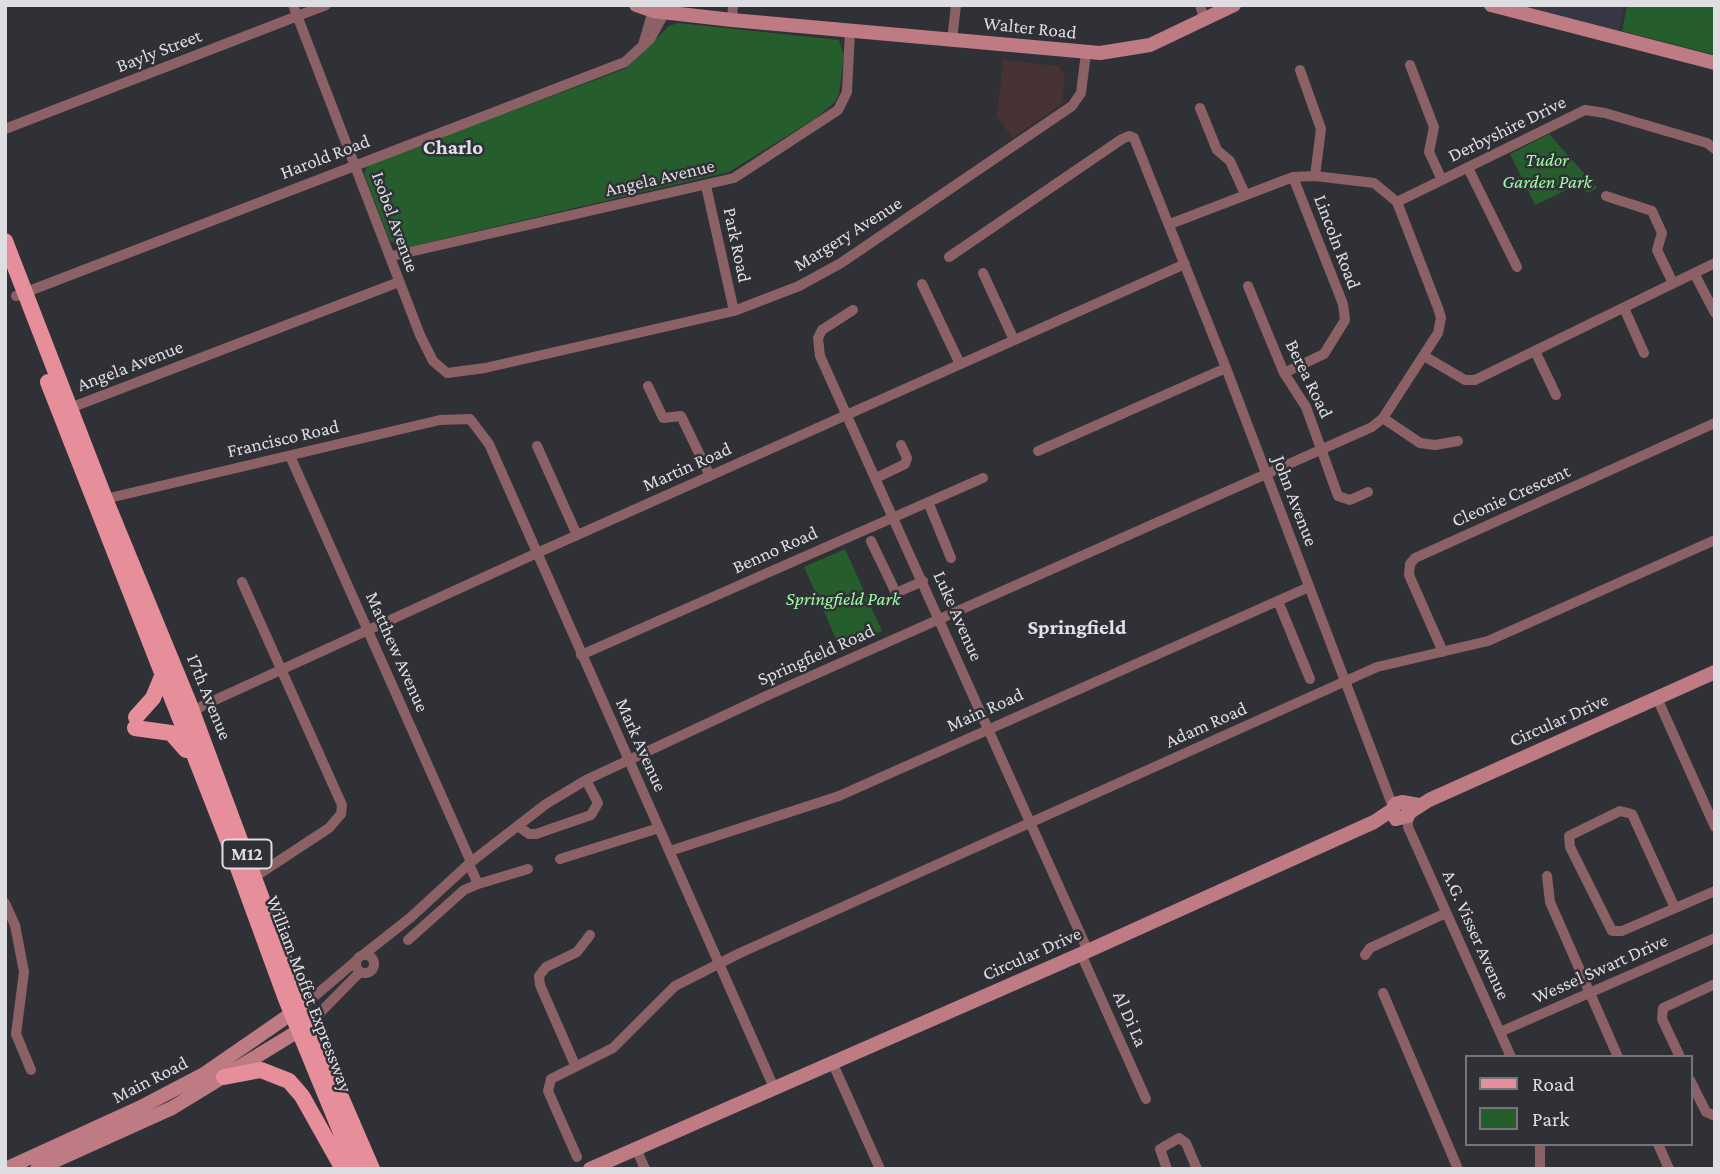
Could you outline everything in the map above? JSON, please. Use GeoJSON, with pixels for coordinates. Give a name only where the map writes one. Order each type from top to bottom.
{"type":"FeatureCollection","features":[{"type":"Feature","properties":{"kind":"main road","name":"17th Avenue"},"geometry":{"type":"LineString","coordinates":[[5,241],[20,294],[87,482]]}},
{"type":"Feature","properties":{"kind":"main road","name":"17th Avenue"},"geometry":{"type":"LineString","coordinates":[[5,268],[20,294],[70,408],[256,876],[304,1027],[372,1169]]}},
{"type":"Feature","properties":{"kind":"main road","name":"William Moffet Expressway"},"geometry":{"type":"LineString","coordinates":[[87,482],[163,674],[188,709],[201,777],[297,1009]]}},
{"type":"Feature","properties":{"kind":"main road"},"geometry":{"type":"LineString","coordinates":[[163,674],[153,698],[135,722],[171,733],[185,749],[201,777]]}},
{"type":"Feature","properties":{"kind":"main road","name":"William Moffet Expressway"},"geometry":{"type":"LineString","coordinates":[[304,1027],[356,1169]]}},
{"type":"Feature","properties":{"kind":"main road"},"geometry":{"type":"LineString","coordinates":[[224,1077],[261,1070],[289,1081],[302,1096],[343,1169]]}},
{"type":"Feature","properties":{"kind":"street","name":"Isobel Avenue"},"geometry":{"type":"LineString","coordinates":[[293,5],[392,256],[399,282],[428,352],[440,370]]}},
{"type":"Feature","properties":{"kind":"street","name":"Bayly Street"},"geometry":{"type":"LineString","coordinates":[[5,129],[326,5]]}},
{"type":"Feature","properties":{"kind":"street","name":"Walter Road"},"geometry":{"type":"LineString","coordinates":[[636,5],[659,12],[732,20],[1086,53],[1136,50],[1202,12],[1234,5]]}},
{"type":"Feature","properties":{"kind":"street"},"geometry":{"type":"LineString","coordinates":[[732,20],[733,5]]}},
{"type":"Feature","properties":{"kind":"street"},"geometry":{"type":"LineString","coordinates":[[952,40],[956,5]]}},
{"type":"Feature","properties":{"kind":"street"},"geometry":{"type":"LineString","coordinates":[[1491,5],[1715,63]]}},
{"type":"Feature","properties":{"kind":"street","name":"Harold Road"},"geometry":{"type":"LineString","coordinates":[[20,294],[625,62],[643,46],[659,12]]}},
{"type":"Feature","properties":{"kind":"street","name":"Angela Avenue"},"geometry":{"type":"LineString","coordinates":[[392,256],[706,186],[750,169],[838,110],[847,92],[850,30]]}},
{"type":"Feature","properties":{"kind":"street","name":"Margery Avenue"},"geometry":{"type":"LineString","coordinates":[[440,370],[456,373],[485,368],[734,311],[799,286],[841,263],[1072,106],[1081,93],[1086,53]]}},
{"type":"Feature","properties":{"kind":"street"},"geometry":{"type":"LineString","coordinates":[[1410,65],[1434,127],[1429,152],[1441,180]]}},
{"type":"Feature","properties":{"kind":"street"},"geometry":{"type":"LineString","coordinates":[[1300,70],[1321,129],[1315,176]]}},
{"type":"Feature","properties":{"kind":"street"},"geometry":{"type":"LineString","coordinates":[[1200,108],[1217,150],[1230,161],[1245,194]]}},
{"type":"Feature","properties":{"kind":"street","name":"Derbyshire Drive"},"geometry":{"type":"LineString","coordinates":[[1397,202],[1585,110],[1605,113],[1707,143],[1715,149]]}},
{"type":"Feature","properties":{"kind":"street","name":"John Avenue"},"geometry":{"type":"LineString","coordinates":[[949,257],[1129,136],[1135,141],[1170,224],[1388,789],[1403,812]]}},
{"type":"Feature","properties":{"kind":"street"},"geometry":{"type":"LineString","coordinates":[[1468,168],[1517,267]]}},
{"type":"Feature","properties":{"kind":"street"},"geometry":{"type":"LineString","coordinates":[[1170,224],[1293,177],[1315,176],[1374,183],[1397,202],[1441,318],[1438,332],[1424,356],[1382,418],[1420,443],[1435,445],[1458,441]]}},
{"type":"Feature","properties":{"kind":"street","name":"Lincoln Road"},"geometry":{"type":"LineString","coordinates":[[1284,373],[1324,354],[1343,328],[1345,313],[1293,177]]}},
{"type":"Feature","properties":{"kind":"street","name":"Park Road"},"geometry":{"type":"LineString","coordinates":[[706,186],[734,311]]}},
{"type":"Feature","properties":{"kind":"street"},"geometry":{"type":"LineString","coordinates":[[1605,197],[1652,211],[1662,233],[1657,250],[1673,283]]}},
{"type":"Feature","properties":{"kind":"street"},"geometry":{"type":"LineString","coordinates":[[1424,356],[1468,381],[1715,263]]}},
{"type":"Feature","properties":{"kind":"street","name":"Martin Road"},"geometry":{"type":"LineString","coordinates":[[188,709],[368,631],[1185,264]]}},
{"type":"Feature","properties":{"kind":"street"},"geometry":{"type":"LineString","coordinates":[[983,273],[1014,340]]}},
{"type":"Feature","properties":{"kind":"street"},"geometry":{"type":"LineString","coordinates":[[1694,274],[1715,313]]}},
{"type":"Feature","properties":{"kind":"street","name":"Angela Avenue"},"geometry":{"type":"LineString","coordinates":[[70,408],[399,282]]}},
{"type":"Feature","properties":{"kind":"street"},"geometry":{"type":"LineString","coordinates":[[922,284],[960,364]]}},
{"type":"Feature","properties":{"kind":"street","name":"Berea Road"},"geometry":{"type":"LineString","coordinates":[[1248,286],[1284,373],[1303,401],[1341,499],[1350,500],[1368,492]]}},
{"type":"Feature","properties":{"kind":"street"},"geometry":{"type":"LineString","coordinates":[[1623,308],[1644,353]]}},
{"type":"Feature","properties":{"kind":"street","name":"Luke Avenue"},"geometry":{"type":"LineString","coordinates":[[853,310],[829,324],[818,338],[820,356],[1031,823],[1084,952]]}},
{"type":"Feature","properties":{"kind":"street"},"geometry":{"type":"LineString","coordinates":[[1535,351],[1556,395]]}},
{"type":"Feature","properties":{"kind":"street"},"geometry":{"type":"LineString","coordinates":[[1038,451],[1226,368]]}},
{"type":"Feature","properties":{"kind":"street"},"geometry":{"type":"LineString","coordinates":[[648,386],[663,418],[681,416],[710,476]]}},
{"type":"Feature","properties":{"kind":"street","name":"Francisco Road"},"geometry":{"type":"LineString","coordinates":[[105,499],[448,418],[470,419]]}},
{"type":"Feature","properties":{"kind":"street","name":"Springfield Road"},"geometry":{"type":"LineString","coordinates":[[297,1009],[365,958],[470,863],[546,804],[586,780],[1266,472],[1372,427],[1382,418]]}},
{"type":"Feature","properties":{"kind":"street","name":"Mark Avenue"},"geometry":{"type":"LineString","coordinates":[[470,419],[489,444],[775,1090]]}},
{"type":"Feature","properties":{"kind":"street","name":"Cleonie Crescent"},"geometry":{"type":"LineString","coordinates":[[1443,652],[1409,575],[1410,564],[1415,558],[1715,424]]}},
{"type":"Feature","properties":{"kind":"street"},"geometry":{"type":"LineString","coordinates":[[876,478],[905,464],[907,458],[901,444]]}},
{"type":"Feature","properties":{"kind":"street"},"geometry":{"type":"LineString","coordinates":[[537,446],[577,535]]}},
{"type":"Feature","properties":{"kind":"street","name":"Matthew Avenue"},"geometry":{"type":"LineString","coordinates":[[290,456],[478,884]]}},
{"type":"Feature","properties":{"kind":"street","name":"Benno Road"},"geometry":{"type":"LineString","coordinates":[[581,655],[983,478]]}},
{"type":"Feature","properties":{"kind":"street"},"geometry":{"type":"LineString","coordinates":[[928,502],[951,558]]}},
{"type":"Feature","properties":{"kind":"street","name":"Adam Road"},"geometry":{"type":"LineString","coordinates":[[577,1157],[548,1087],[554,1075],[613,1048],[670,989],[719,964],[1392,662],[1494,639],[1715,540]]}},
{"type":"Feature","properties":{"kind":"street"},"geometry":{"type":"LineString","coordinates":[[872,541],[896,593],[923,581]]}},
{"type":"Feature","properties":{"kind":"street"},"geometry":{"type":"LineString","coordinates":[[242,582],[340,795],[341,814],[329,828],[256,876]]}},
{"type":"Feature","properties":{"kind":"street","name":"Main Road"},"geometry":{"type":"LineString","coordinates":[[670,851],[810,807],[1309,587]]}},
{"type":"Feature","properties":{"kind":"street"},"geometry":{"type":"LineString","coordinates":[[1278,601],[1310,679]]}},
{"type":"Feature","properties":{"kind":"street","name":"Circular Drive"},"geometry":{"type":"LineString","coordinates":[[590,1169],[775,1090],[1715,672]]}},
{"type":"Feature","properties":{"kind":"street"},"geometry":{"type":"LineString","coordinates":[[1657,698],[1715,827]]}},
{"type":"Feature","properties":{"kind":"street"},"geometry":{"type":"LineString","coordinates":[[518,826],[529,834],[536,834],[595,813],[598,803],[586,780]]}},
{"type":"Feature","properties":{"kind":"street"},"geometry":{"type":"LineString","coordinates":[[1675,908],[1632,814],[1620,811],[1569,836],[1570,846],[1609,929],[1622,931],[1715,891]]}},
{"type":"Feature","properties":{"kind":"street","name":"A.G. Visser Avenue"},"geometry":{"type":"LineString","coordinates":[[1403,812],[1510,1055]]}},
{"type":"Feature","properties":{"kind":"street"},"geometry":{"type":"LineString","coordinates":[[559,859],[659,828]]}},
{"type":"Feature","properties":{"kind":"street"},"geometry":{"type":"LineString","coordinates":[[408,940],[464,890],[528,869]]}},
{"type":"Feature","properties":{"kind":"street"},"geometry":{"type":"LineString","coordinates":[[1546,876],[1550,902],[1617,1055]]}},
{"type":"Feature","properties":{"kind":"street"},"geometry":{"type":"LineString","coordinates":[[6,908],[15,925],[24,972],[16,1034],[31,1070]]}},
{"type":"Feature","properties":{"kind":"street"},"geometry":{"type":"LineString","coordinates":[[1365,955],[1370,948],[1446,913]]}},
{"type":"Feature","properties":{"kind":"street"},"geometry":{"type":"LineString","coordinates":[[575,1065],[539,978],[542,970],[577,951],[590,935]]}},
{"type":"Feature","properties":{"kind":"street","name":"Wessel Swart Drive"},"geometry":{"type":"LineString","coordinates":[[1500,1032],[1715,938]]}},
{"type":"Feature","properties":{"kind":"street","name":"Al Di La"},"geometry":{"type":"LineString","coordinates":[[1084,952],[1146,1099]]}},
{"type":"Feature","properties":{"kind":"street"},"geometry":{"type":"LineString","coordinates":[[360,972],[371,971],[365,958]]}},
{"type":"Feature","properties":{"kind":"street"},"geometry":{"type":"LineString","coordinates":[[304,1027],[360,972],[365,958]]}},
{"type":"Feature","properties":{"kind":"street"},"geometry":{"type":"LineString","coordinates":[[1679,1055],[1662,1019],[1663,1008],[1715,984]]}},
{"type":"Feature","properties":{"kind":"street"},"geometry":{"type":"LineString","coordinates":[[1383,993],[1458,1169]]}},
{"type":"Feature","properties":{"kind":"street","name":"Main Road"},"geometry":{"type":"LineString","coordinates":[[5,1168],[143,1106],[204,1074],[297,1009]]}},
{"type":"Feature","properties":{"kind":"street","name":"Main Road"},"geometry":{"type":"LineString","coordinates":[[37,1169],[160,1113],[304,1027]]}},
{"type":"Feature","properties":{"kind":"street"},"geometry":{"type":"LineString","coordinates":[[833,1064],[880,1169]]}},
{"type":"Feature","properties":{"kind":"street"},"geometry":{"type":"LineString","coordinates":[[1692,1084],[1706,1112],[1715,1116]]}},
{"type":"Feature","properties":{"kind":"street","name":"Circular Drive"},"geometry":{"type":"LineString","coordinates":[[607,1169],[642,1162],[704,1121]]}},
{"type":"Feature","properties":{"kind":"street"},"geometry":{"type":"LineString","coordinates":[[1167,1169],[1160,1149],[1179,1138],[1186,1143],[1197,1169]]}},
{"type":"Feature","properties":{"kind":"street"},"geometry":{"type":"LineString","coordinates":[[1540,1146],[1540,1169]]}},
{"type":"Feature","properties":{"kind":"street"},"geometry":{"type":"LineString","coordinates":[[1659,1146],[1669,1169]]}},
{"type":"Feature","properties":{"kind":"shaded area"},"geometry":{"type":"Polygon","coordinates":[[[1522,5],[1625,5],[1618,35],[1522,5]]]}},
{"type":"Feature","properties":{"kind":"shaded area"},"geometry":{"type":"Polygon","coordinates":[[[1003,60],[1059,66],[1065,77],[1062,104],[1012,138],[997,116],[1003,60]]]}},
{"type":"Feature","properties":{"kind":"green space"},"geometry":{"type":"Polygon","coordinates":[[[1627,5],[1715,5],[1715,55],[1622,31],[1627,5]]]}},
{"type":"Feature","properties":{"kind":"green space"},"geometry":{"type":"Polygon","coordinates":[[[678,23],[839,40],[844,56],[839,94],[835,102],[816,118],[729,172],[404,248],[390,241],[364,174],[368,165],[627,68],[669,26],[678,23]]]}},
{"type":"Feature","properties":{"kind":"green space","name":"Tudor Garden Park"},"geometry":{"type":"Polygon","coordinates":[[[1549,134],[1597,188],[1588,193],[1577,185],[1535,205],[1510,154],[1549,134]]]}},
{"type":"Feature","properties":{"kind":"green space","name":"Springfield Park"},"geometry":{"type":"Polygon","coordinates":[[[845,549],[882,631],[841,650],[804,567],[845,549]]]}},
{"type":"Feature","properties":{"kind":"district","name":"Charlo"},"geometry":{"type":"Point","coordinates":[453,148]}},
{"type":"Feature","properties":{"kind":"district","name":"Springfield"},"geometry":{"type":"Point","coordinates":[1077,628]}}]}
